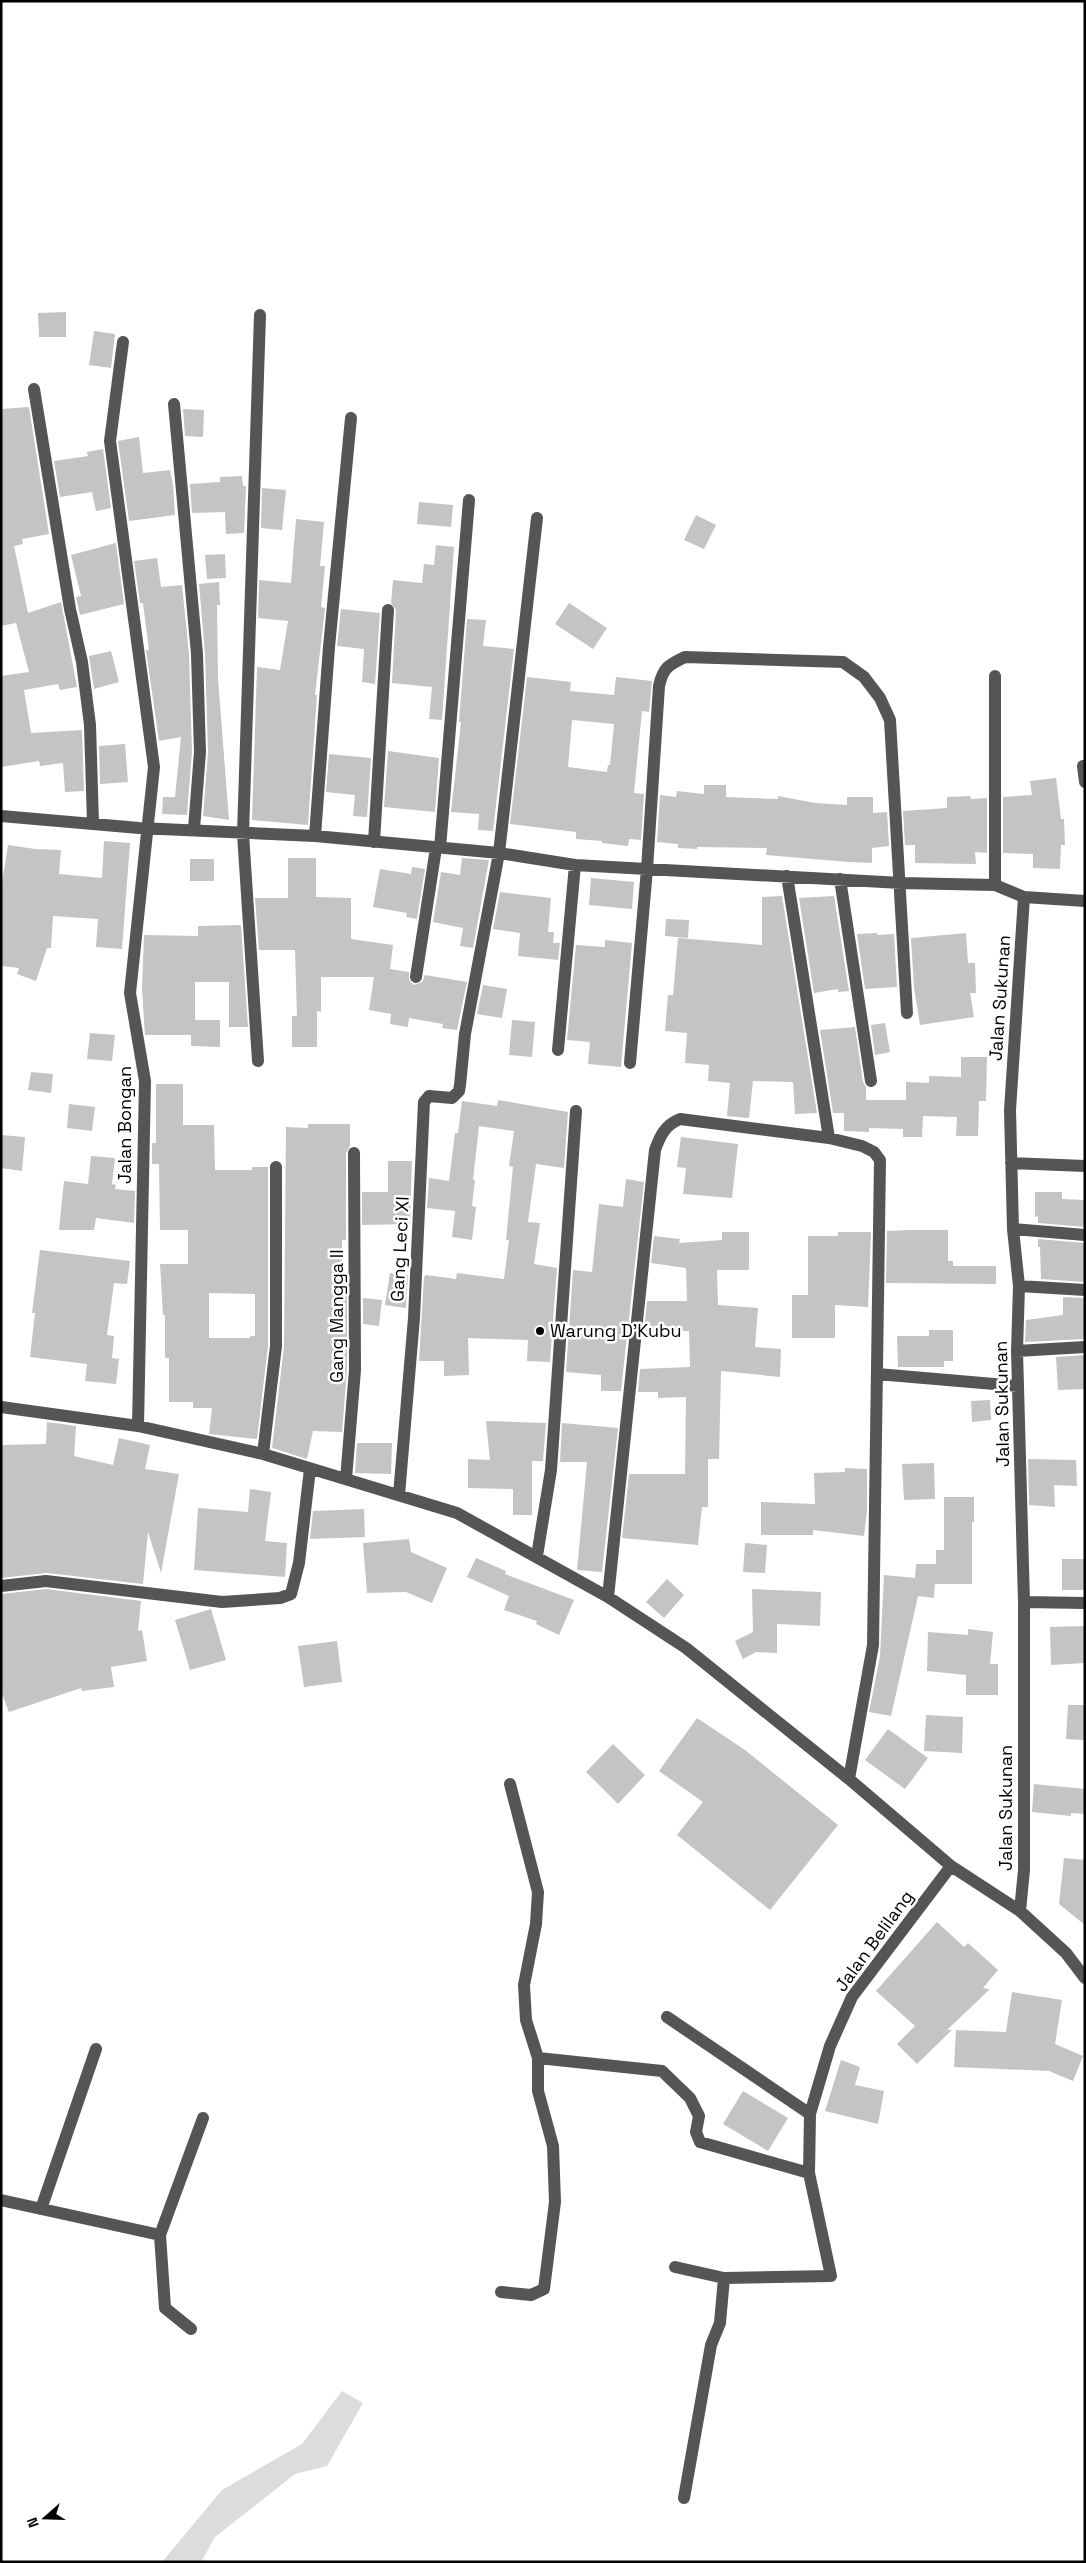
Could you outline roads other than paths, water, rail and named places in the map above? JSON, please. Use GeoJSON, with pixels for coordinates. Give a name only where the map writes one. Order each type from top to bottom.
{"type":"FeatureCollection","features":[{"type":"Feature","properties":{"kind":"street"},"geometry":{"type":"LineString","coordinates":[[258,1061],[243,834],[260,315]]}},
{"type":"Feature","properties":{"kind":"street","name":"Jalan Bongan"},"geometry":{"type":"LineString","coordinates":[[123,342],[110,441],[154,767],[130,993],[145,1081],[138,1426]]}},
{"type":"Feature","properties":{"kind":"street"},"geometry":{"type":"LineString","coordinates":[[34,389],[70,609],[82,662],[90,725],[93,822]]}},
{"type":"Feature","properties":{"kind":"street"},"geometry":{"type":"LineString","coordinates":[[174,404],[197,654],[200,752],[194,829]]}},
{"type":"Feature","properties":{"kind":"street"},"geometry":{"type":"LineString","coordinates":[[315,836],[329,647],[351,418]]}},
{"type":"Feature","properties":{"kind":"street"},"geometry":{"type":"LineString","coordinates":[[416,977],[438,848],[469,500]]}},
{"type":"Feature","properties":{"kind":"street"},"geometry":{"type":"LineString","coordinates":[[499,853],[537,518]]}},
{"type":"Feature","properties":{"kind":"street"},"geometry":{"type":"LineString","coordinates":[[374,842],[388,610]]}},
{"type":"Feature","properties":{"kind":"street"},"geometry":{"type":"LineString","coordinates":[[630,1063],[647,869],[659,686],[662,672],[672,663],[685,658],[843,662],[864,677],[880,698],[890,720],[901,883],[907,1014]]}},
{"type":"Feature","properties":{"kind":"street"},"geometry":{"type":"LineString","coordinates":[[995,676],[995,885]]}},
{"type":"Feature","properties":{"kind":"street"},"geometry":{"type":"LineString","coordinates":[[1083,766],[1085,782]]}},
{"type":"Feature","properties":{"kind":"street"},"geometry":{"type":"LineString","coordinates":[[1,816],[93,822],[140,828],[315,836],[499,853],[576,865],[901,883],[995,885],[1024,897],[1085,901]]}},
{"type":"Feature","properties":{"kind":"street","name":"Gang Leci XI"},"geometry":{"type":"LineString","coordinates":[[399,1495],[414,1318],[424,1102],[429,1096],[452,1098],[459,1091],[465,1034],[499,853]]}},
{"type":"Feature","properties":{"kind":"street"},"geometry":{"type":"LineString","coordinates":[[558,1050],[576,865]]}},
{"type":"Feature","properties":{"kind":"street"},"geometry":{"type":"LineString","coordinates":[[787,876],[829,1138]]}},
{"type":"Feature","properties":{"kind":"street"},"geometry":{"type":"LineString","coordinates":[[840,879],[871,1081]]}},
{"type":"Feature","properties":{"kind":"street","name":"Jalan Sukunan"},"geometry":{"type":"LineString","coordinates":[[1020,1910],[1024,1870],[1024,1602],[1017,1351],[1019,1286],[1012,1229],[1010,1110],[1024,897]]}},
{"type":"Feature","properties":{"kind":"street"},"geometry":{"type":"LineString","coordinates":[[537,1556],[551,1470],[576,1111]]}},
{"type":"Feature","properties":{"kind":"street"},"geometry":{"type":"LineString","coordinates":[[608,1597],[655,1150],[661,1134],[673,1122],[680,1119],[829,1138],[862,1146],[874,1152],[880,1160],[873,1645],[849,1779]]}},
{"type":"Feature","properties":{"kind":"street","name":"Gang Mangga II"},"geometry":{"type":"LineString","coordinates":[[346,1479],[356,1370],[354,1153]]}},
{"type":"Feature","properties":{"kind":"street"},"geometry":{"type":"LineString","coordinates":[[1011,1163],[1085,1166]]}},
{"type":"Feature","properties":{"kind":"street"},"geometry":{"type":"LineString","coordinates":[[263,1454],[276,1346],[276,1167]]}},
{"type":"Feature","properties":{"kind":"street"},"geometry":{"type":"LineString","coordinates":[[1012,1229],[1085,1235]]}},
{"type":"Feature","properties":{"kind":"street"},"geometry":{"type":"LineString","coordinates":[[1019,1286],[1085,1290]]}},
{"type":"Feature","properties":{"kind":"street"},"geometry":{"type":"LineString","coordinates":[[1017,1351],[1085,1347]]}},
{"type":"Feature","properties":{"kind":"street"},"geometry":{"type":"LineString","coordinates":[[877,1374],[942,1377],[1018,1386]]}},
{"type":"Feature","properties":{"kind":"street"},"geometry":{"type":"LineString","coordinates":[[1,1407],[138,1426],[263,1454],[457,1513],[608,1597],[710,1666],[849,1779],[951,1866],[1020,1910],[1066,1953],[1085,1978]]}},
{"type":"Feature","properties":{"kind":"street"},"geometry":{"type":"LineString","coordinates":[[1,1586],[46,1582],[222,1602],[280,1598],[291,1594],[299,1563],[310,1469]]}},
{"type":"Feature","properties":{"kind":"street"},"geometry":{"type":"LineString","coordinates":[[1024,1602],[1085,1603]]}},
{"type":"Feature","properties":{"kind":"street"},"geometry":{"type":"LineString","coordinates":[[501,2292],[531,2295],[544,2289],[554,2202],[553,2146],[538,2091],[538,2058],[526,2020],[524,1986],[536,1924],[538,1892],[510,1784]]}},
{"type":"Feature","properties":{"kind":"street","name":"Jalan Belilang"},"geometry":{"type":"LineString","coordinates":[[724,2278],[831,2276],[809,2173],[810,2114],[830,2046],[852,1997],[951,1866]]}},
{"type":"Feature","properties":{"kind":"street"},"geometry":{"type":"LineString","coordinates":[[667,2017],[810,2114]]}},
{"type":"Feature","properties":{"kind":"street"},"geometry":{"type":"LineString","coordinates":[[42,2209],[96,2049]]}},
{"type":"Feature","properties":{"kind":"street"},"geometry":{"type":"LineString","coordinates":[[538,2058],[662,2072],[690,2098],[699,2116],[696,2132],[700,2142],[809,2173]]}},
{"type":"Feature","properties":{"kind":"street"},"geometry":{"type":"LineString","coordinates":[[191,2329],[165,2308],[160,2235],[204,2118]]}},
{"type":"Feature","properties":{"kind":"street"},"geometry":{"type":"LineString","coordinates":[[1,2200],[160,2235]]}},
{"type":"Feature","properties":{"kind":"street"},"geometry":{"type":"LineString","coordinates":[[675,2267],[724,2278],[720,2322],[711,2345],[684,2498]]}},
{"type":"Feature","properties":{"kind":"place","name":"Warung D'Kubu"},"geometry":{"type":"Point","coordinates":[540,1331]}}]}
